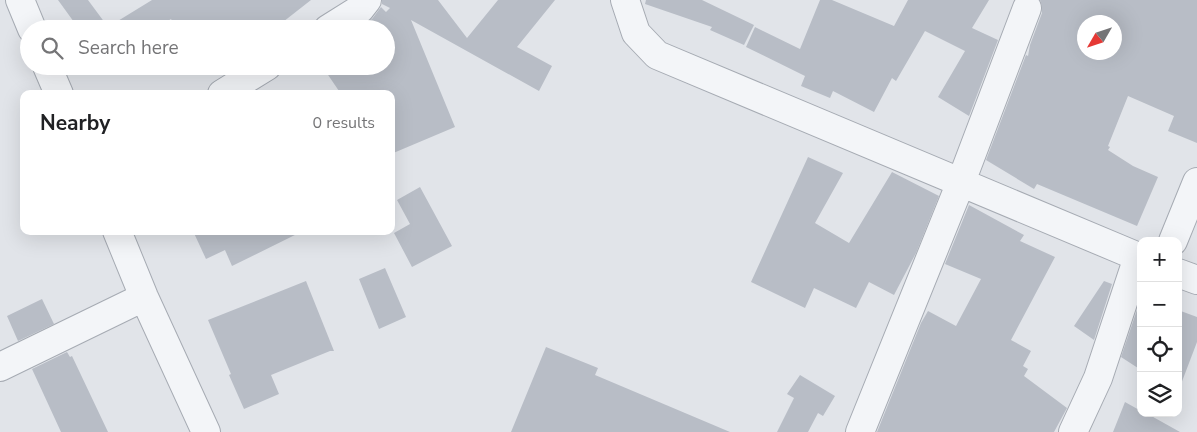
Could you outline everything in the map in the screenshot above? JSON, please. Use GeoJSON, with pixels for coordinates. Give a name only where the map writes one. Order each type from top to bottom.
{"type":"FeatureCollection","features":[{"type":"Feature","properties":{"kind":"street"},"geometry":{"type":"LineString","coordinates":[[20,0],[28,20]]}},
{"type":"Feature","properties":{"kind":"street"},"geometry":{"type":"LineString","coordinates":[[343,20],[360,10],[367,0]]}},
{"type":"Feature","properties":{"kind":"street"},"geometry":{"type":"LineString","coordinates":[[626,0],[636,33],[657,55],[1137,256]]}},
{"type":"Feature","properties":{"kind":"street"},"geometry":{"type":"LineString","coordinates":[[860,432],[961,182],[1027,8]]}},
{"type":"Feature","properties":{"kind":"street"},"geometry":{"type":"LineString","coordinates":[[52,75],[57,90]]}},
{"type":"Feature","properties":{"kind":"street"},"geometry":{"type":"LineString","coordinates":[[228,90],[253,75]]}},
{"type":"Feature","properties":{"kind":"street"},"geometry":{"type":"LineString","coordinates":[[1175,237],[1197,182]]}},
{"type":"Feature","properties":{"kind":"street"},"geometry":{"type":"LineString","coordinates":[[118,235],[206,432]]}},
{"type":"Feature","properties":{"kind":"street"},"geometry":{"type":"LineString","coordinates":[[1072,432],[1098,378],[1137,266]]}},
{"type":"Feature","properties":{"kind":"street"},"geometry":{"type":"LineString","coordinates":[[1182,274],[1197,280]]}},
{"type":"Feature","properties":{"kind":"street"},"geometry":{"type":"LineString","coordinates":[[0,367],[144,297]]}},
{"type":"Feature","properties":{"kind":"building"},"geometry":{"type":"Polygon","coordinates":[[[58,0],[88,0],[103,20],[72,20],[58,0]]]}},
{"type":"Feature","properties":{"kind":"building"},"geometry":{"type":"Polygon","coordinates":[[[152,0],[311,0],[285,20],[119,20],[152,0]]]}},
{"type":"Feature","properties":{"kind":"building"},"geometry":{"type":"Polygon","coordinates":[[[382,0],[438,0],[467,38],[498,0],[555,0],[517,47],[552,66],[539,91],[411,20],[455,127],[395,152],[395,90],[338,90],[328,75],[395,75],[395,20],[371,20],[381,7],[386,12],[390,8],[382,4],[382,0]]]}},
{"type":"Feature","properties":{"kind":"building"},"geometry":{"type":"Polygon","coordinates":[[[646,0],[702,0],[754,25],[744,45],[710,30],[712,27],[645,4],[646,0]]]}},
{"type":"Feature","properties":{"kind":"building"},"geometry":{"type":"Polygon","coordinates":[[[820,0],[832,0],[894,26],[908,0],[989,0],[972,28],[998,40],[969,116],[938,97],[965,51],[925,31],[896,81],[892,78],[874,112],[833,91],[830,98],[801,86],[805,76],[746,47],[755,27],[800,49],[820,0]]]}},
{"type":"Feature","properties":{"kind":"building"},"geometry":{"type":"Polygon","coordinates":[[[1040,0],[1197,0],[1197,143],[1168,131],[1174,116],[1128,96],[1108,146],[1110,147],[1108,150],[1133,166],[1158,177],[1137,226],[1037,184],[1034,189],[986,160],[1026,55],[1028,56],[1030,45],[1042,13],[1040,0]]]}},
{"type":"Feature","properties":{"kind":"building"},"geometry":{"type":"Polygon","coordinates":[[[808,157],[843,173],[815,223],[849,243],[892,172],[939,196],[916,253],[894,295],[869,282],[856,308],[814,288],[805,308],[751,282],[808,157]]]}},
{"type":"Feature","properties":{"kind":"building"},"geometry":{"type":"Polygon","coordinates":[[[420,187],[452,246],[412,267],[395,235],[395,232],[410,224],[397,200],[420,187]]]}},
{"type":"Feature","properties":{"kind":"building"},"geometry":{"type":"Polygon","coordinates":[[[969,205],[1024,235],[1020,241],[1055,257],[1011,340],[1031,351],[1023,366],[1028,369],[1024,376],[1067,408],[1054,432],[877,432],[921,323],[928,311],[956,326],[981,279],[945,264],[969,205]]]}},
{"type":"Feature","properties":{"kind":"building"},"geometry":{"type":"Polygon","coordinates":[[[195,235],[295,235],[232,266],[225,250],[206,259],[195,235]]]}},
{"type":"Feature","properties":{"kind":"building"},"geometry":{"type":"Polygon","coordinates":[[[385,268],[406,317],[379,329],[359,279],[385,268]]]}},
{"type":"Feature","properties":{"kind":"building"},"geometry":{"type":"Polygon","coordinates":[[[306,281],[334,351],[271,375],[279,394],[244,409],[208,320],[306,281]]]}},
{"type":"Feature","properties":{"kind":"building"},"geometry":{"type":"Polygon","coordinates":[[[1104,281],[1112,284],[1094,340],[1074,326],[1104,281]]]}},
{"type":"Feature","properties":{"kind":"building"},"geometry":{"type":"Polygon","coordinates":[[[42,299],[54,324],[18,341],[7,316],[42,299]]]}},
{"type":"Feature","properties":{"kind":"building"},"geometry":{"type":"Polygon","coordinates":[[[1137,310],[1137,367],[1121,357],[1137,310]]]}},
{"type":"Feature","properties":{"kind":"building"},"geometry":{"type":"Polygon","coordinates":[[[1182,311],[1197,317],[1197,342],[1182,381],[1182,311]]]}},
{"type":"Feature","properties":{"kind":"building"},"geometry":{"type":"Polygon","coordinates":[[[546,347],[598,368],[595,375],[730,432],[511,432],[546,347]]]}},
{"type":"Feature","properties":{"kind":"building"},"geometry":{"type":"Polygon","coordinates":[[[67,352],[70,357],[72,356],[108,432],[61,432],[32,369],[67,352]]]}},
{"type":"Feature","properties":{"kind":"building"},"geometry":{"type":"Polygon","coordinates":[[[800,375],[835,396],[823,416],[818,413],[808,432],[777,432],[794,398],[787,394],[800,375]]]}},
{"type":"Feature","properties":{"kind":"building"},"geometry":{"type":"Polygon","coordinates":[[[1125,402],[1137,409],[1137,417],[1153,417],[1180,432],[1113,432],[1125,402]]]}}]}
